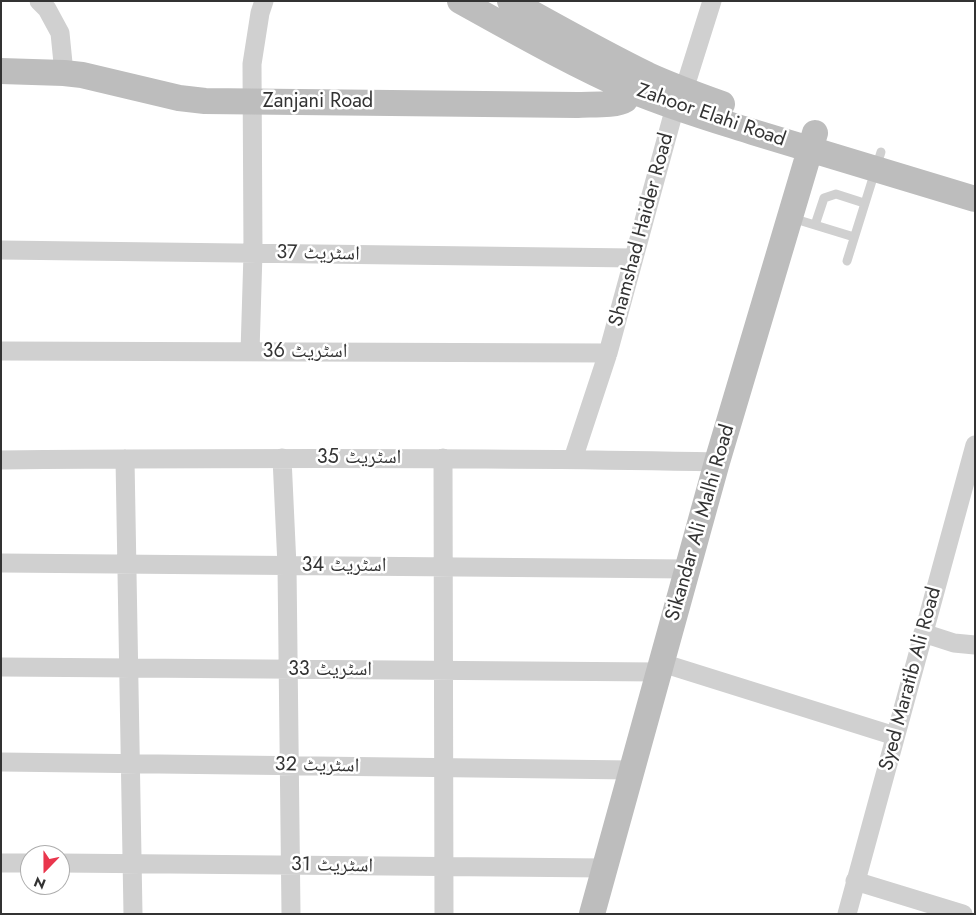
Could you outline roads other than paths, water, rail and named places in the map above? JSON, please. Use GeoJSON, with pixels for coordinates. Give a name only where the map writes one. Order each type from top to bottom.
{"type":"FeatureCollection","features":[{"type":"Feature","properties":{"kind":"street"},"geometry":{"type":"LineString","coordinates":[[39,1],[47,9],[60,33],[64,72]]}},
{"type":"Feature","properties":{"kind":"street"},"geometry":{"type":"LineString","coordinates":[[250,352],[253,253],[252,64],[260,13],[264,1]]}},
{"type":"Feature","properties":{"kind":"street","name":"Zahoor Elahi Road"},"geometry":{"type":"LineString","coordinates":[[460,1],[527,38],[631,90],[680,99],[878,161],[975,199]]}},
{"type":"Feature","properties":{"kind":"street","name":"Zahoor Elahi Road"},"geometry":{"type":"LineString","coordinates":[[510,1],[610,56],[649,75],[680,99]]}},
{"type":"Feature","properties":{"kind":"street","name":"Shamshad Haider Road"},"geometry":{"type":"LineString","coordinates":[[573,459],[608,353],[680,99],[712,1]]}},
{"type":"Feature","properties":{"kind":"street","name":"Zanjani Road"},"geometry":{"type":"LineString","coordinates":[[1,71],[64,72],[179,98],[205,101],[605,104],[621,102],[627,98],[631,90]]}},
{"type":"Feature","properties":{"kind":"street","name":"Sikandar Ali Malhi Road"},"geometry":{"type":"LineString","coordinates":[[592,914],[717,462],[813,141]]}},
{"type":"Feature","properties":{"kind":"street","name":"Zahoor Elahi Road"},"geometry":{"type":"LineString","coordinates":[[878,161],[975,180]]}},
{"type":"Feature","properties":{"kind":"street","name":"اسٹریٹ 37"},"geometry":{"type":"LineString","coordinates":[[1,250],[634,258]]}},
{"type":"Feature","properties":{"kind":"street","name":"اسٹریٹ 36"},"geometry":{"type":"LineString","coordinates":[[1,351],[608,353]]}},
{"type":"Feature","properties":{"kind":"street","name":"Syed Maratib Ali Road"},"geometry":{"type":"LineString","coordinates":[[846,914],[975,445]]}},
{"type":"Feature","properties":{"kind":"street"},"geometry":{"type":"LineString","coordinates":[[282,458],[287,566],[291,914]]}},
{"type":"Feature","properties":{"kind":"street"},"geometry":{"type":"LineString","coordinates":[[443,458],[444,914]]}},
{"type":"Feature","properties":{"kind":"street","name":"اسٹریٹ 35"},"geometry":{"type":"LineString","coordinates":[[1,460],[443,458],[717,462]]}},
{"type":"Feature","properties":{"kind":"street"},"geometry":{"type":"LineString","coordinates":[[125,459],[133,914]]}},
{"type":"Feature","properties":{"kind":"street","name":"اسٹریٹ 34"},"geometry":{"type":"LineString","coordinates":[[1,564],[688,569]]}},
{"type":"Feature","properties":{"kind":"street"},"geometry":{"type":"LineString","coordinates":[[923,633],[954,643],[975,645]]}},
{"type":"Feature","properties":{"kind":"street","name":"اسٹریٹ 33"},"geometry":{"type":"LineString","coordinates":[[1,668],[444,670],[660,668],[895,736]]}},
{"type":"Feature","properties":{"kind":"street","name":"اسٹریٹ 32"},"geometry":{"type":"LineString","coordinates":[[1,762],[632,770]]}},
{"type":"Feature","properties":{"kind":"street"},"geometry":{"type":"LineString","coordinates":[[1,863],[20,863]]}},
{"type":"Feature","properties":{"kind":"street","name":"اسٹریٹ 31"},"geometry":{"type":"LineString","coordinates":[[70,863],[605,868]]}},
{"type":"Feature","properties":{"kind":"street"},"geometry":{"type":"LineString","coordinates":[[855,881],[963,914]]}},
{"type":"Feature","properties":{"kind":"lane"},"geometry":{"type":"LineString","coordinates":[[847,261],[878,161]]}},
{"type":"Feature","properties":{"kind":"lane"},"geometry":{"type":"LineString","coordinates":[[815,225],[824,198],[836,194],[864,203]]}},
{"type":"Feature","properties":{"kind":"lane"},"geometry":{"type":"LineString","coordinates":[[790,217],[854,236]]}}]}
